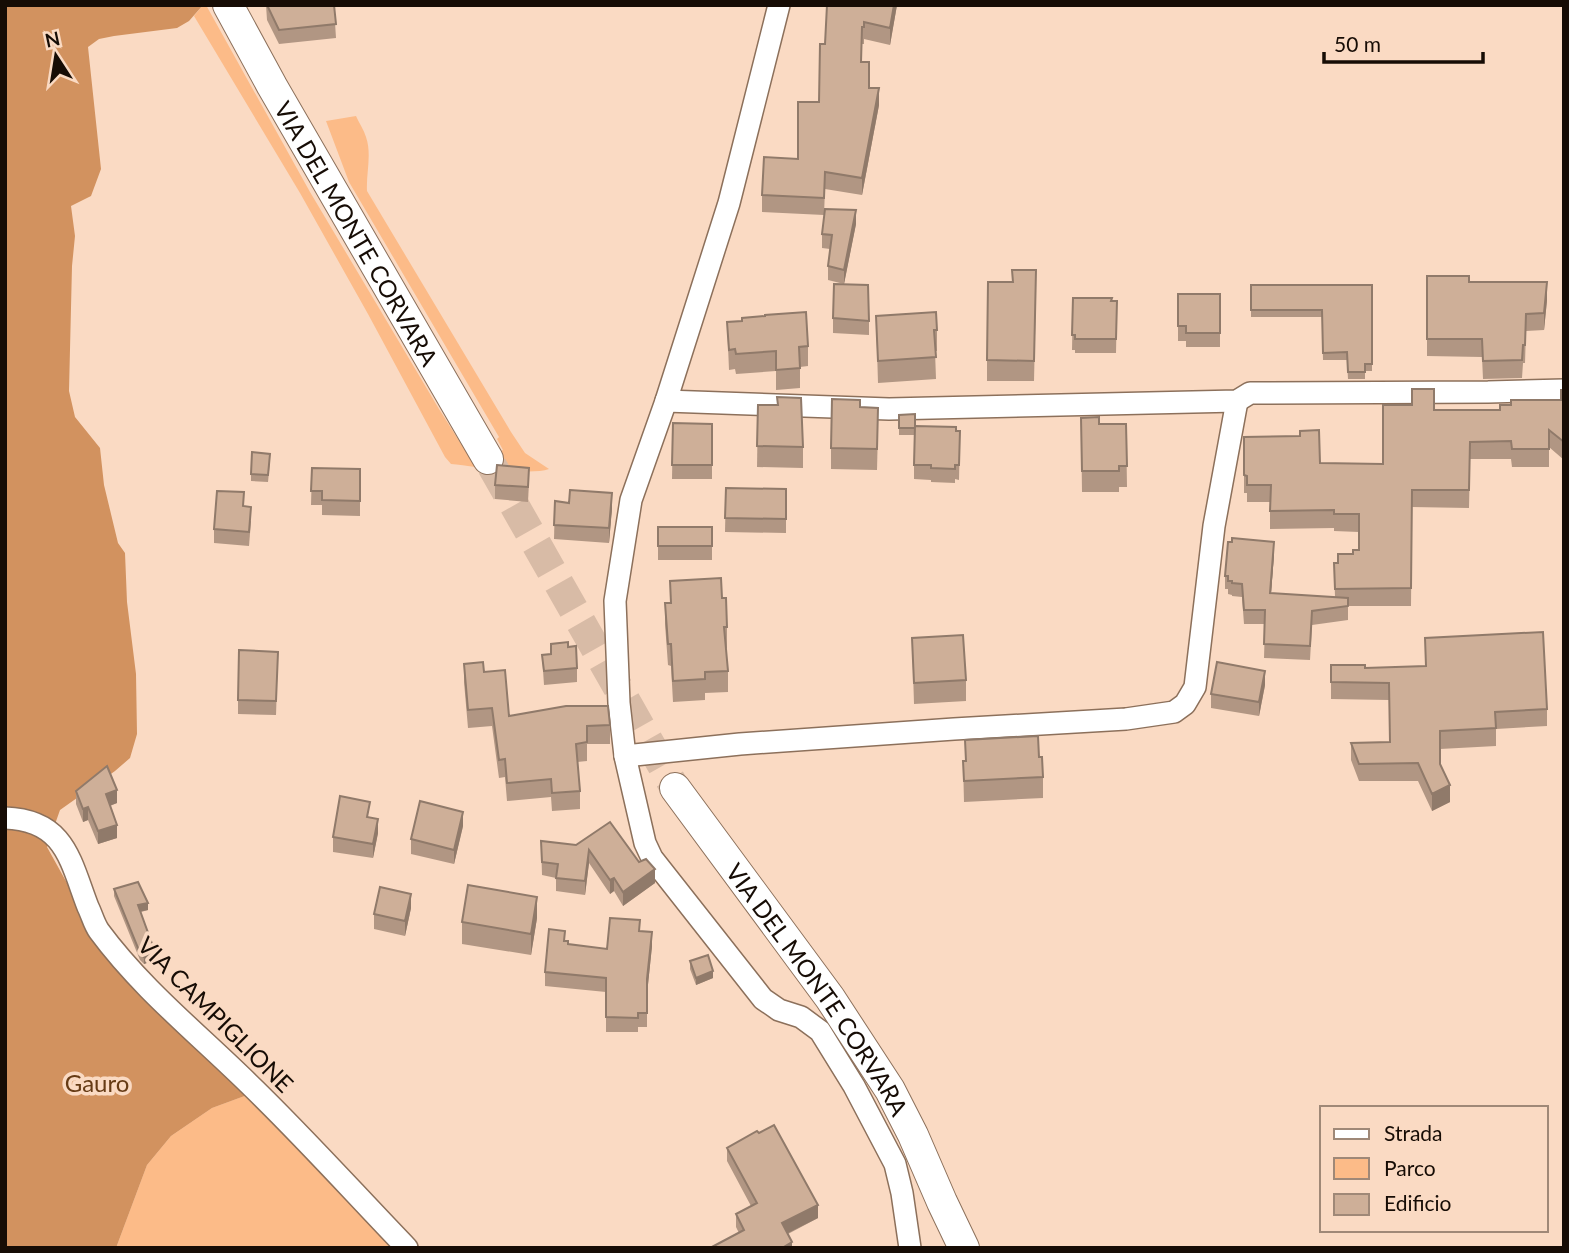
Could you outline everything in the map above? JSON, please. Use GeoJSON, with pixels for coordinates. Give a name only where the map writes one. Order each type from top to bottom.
{"type":"FeatureCollection","features":[{"type":"Feature","properties":{"kind":"main road","name":"VIA DEL MONTE CORVARA"},"geometry":{"type":"LineString","coordinates":[[228,5],[488,459]]}},
{"type":"Feature","properties":{"kind":"main road","name":"VIA DEL MONTE CORVARA"},"geometry":{"type":"LineString","coordinates":[[675,788],[830,998],[890,1090],[964,1248]]}},
{"type":"Feature","properties":{"kind":"main road","name":"VIA DEL MONTE CORVARA"},"geometry":{"type":"LineString","coordinates":[[942,1202],[949,1248]]}},
{"type":"Feature","properties":{"kind":"street"},"geometry":{"type":"LineString","coordinates":[[779,5],[729,203],[666,401],[631,500],[615,601],[619,703],[625,756],[645,843],[652,858],[763,999],[779,1010],[801,1017],[820,1031],[854,1086],[895,1164],[910,1248]]}},
{"type":"Feature","properties":{"kind":"street"},"geometry":{"type":"LineString","coordinates":[[666,401],[889,409],[1237,401],[1250,393],[1475,393],[1564,390]]}},
{"type":"Feature","properties":{"kind":"street"},"geometry":{"type":"LineString","coordinates":[[625,756],[753,743],[1126,719],[1174,712],[1185,704],[1195,688],[1214,526],[1237,401]]}},
{"type":"Feature","properties":{"kind":"street","name":"VIA CAMPIGLIONE"},"geometry":{"type":"LineString","coordinates":[[5,818],[24,819],[41,825],[56,836],[66,851],[97,928],[139,979],[250,1084],[407,1248]]}},
{"type":"Feature","properties":{"kind":"green space","name":"Gauro"},"geometry":{"type":"Polygon","coordinates":[[[5,5],[203,5],[189,21],[177,28],[99,39],[88,47],[101,169],[91,196],[71,206],[75,236],[69,391],[75,417],[100,448],[104,485],[118,543],[125,553],[127,602],[136,674],[137,734],[130,758],[60,810],[47,847],[98,939],[169,1024],[250,1094],[212,1108],[171,1136],[147,1165],[116,1248],[5,1248],[5,5]]]}},
{"type":"Feature","properties":{"kind":"green space"},"geometry":{"type":"Polygon","coordinates":[[[206,5],[310,192],[475,466],[503,450],[497,439],[499,437],[349,182],[326,121],[356,116],[368,144],[367,191],[511,432],[525,453],[549,469],[515,471],[451,464],[445,457],[300,193],[194,16],[206,5]]]}},
{"type":"Feature","properties":{"kind":"green space"},"geometry":{"type":"Polygon","coordinates":[[[250,1094],[397,1248],[116,1248],[147,1165],[171,1136],[212,1108],[250,1094]]]}},
{"type":"Feature","properties":{"kind":"building"},"geometry":{"type":"Polygon","coordinates":[[[267,5],[334,5],[336,24],[279,30],[267,5]]]}},
{"type":"Feature","properties":{"kind":"building"},"geometry":{"type":"Polygon","coordinates":[[[827,5],[894,5],[890,28],[864,22],[862,27],[861,62],[869,62],[869,88],[879,88],[862,178],[825,172],[824,198],[762,195],[764,157],[798,159],[798,102],[819,102],[820,44],[825,44],[827,5]]]}},
{"type":"Feature","properties":{"kind":"building"},"geometry":{"type":"Polygon","coordinates":[[[825,209],[856,210],[844,270],[828,266],[832,235],[822,234],[825,209]]]}},
{"type":"Feature","properties":{"kind":"building"},"geometry":{"type":"Polygon","coordinates":[[[1012,270],[1036,270],[1034,361],[987,360],[988,282],[1013,282],[1012,270]]]}},
{"type":"Feature","properties":{"kind":"building"},"geometry":{"type":"Polygon","coordinates":[[[1427,276],[1469,276],[1469,282],[1547,282],[1544,313],[1526,314],[1522,360],[1483,361],[1482,339],[1427,339],[1427,276]]]}},
{"type":"Feature","properties":{"kind":"building"},"geometry":{"type":"Polygon","coordinates":[[[834,284],[868,285],[869,321],[833,318],[834,284]]]}},
{"type":"Feature","properties":{"kind":"building"},"geometry":{"type":"Polygon","coordinates":[[[1251,285],[1372,285],[1372,364],[1365,364],[1365,372],[1348,372],[1347,352],[1323,353],[1322,310],[1251,310],[1251,285]]]}},
{"type":"Feature","properties":{"kind":"building"},"geometry":{"type":"Polygon","coordinates":[[[1178,294],[1220,294],[1220,333],[1186,333],[1186,326],[1178,326],[1178,294]]]}},
{"type":"Feature","properties":{"kind":"building"},"geometry":{"type":"Polygon","coordinates":[[[1073,298],[1112,298],[1111,301],[1117,301],[1116,339],[1075,339],[1075,335],[1072,335],[1073,298]]]}},
{"type":"Feature","properties":{"kind":"building"},"geometry":{"type":"Polygon","coordinates":[[[806,312],[808,346],[799,347],[800,368],[776,370],[776,351],[736,354],[735,349],[729,350],[727,322],[765,315],[806,312]]]}},
{"type":"Feature","properties":{"kind":"building"},"geometry":{"type":"Polygon","coordinates":[[[936,312],[936,357],[878,361],[876,316],[936,312]]]}},
{"type":"Feature","properties":{"kind":"building"},"geometry":{"type":"Polygon","coordinates":[[[1412,389],[1434,389],[1434,410],[1500,410],[1500,405],[1511,405],[1511,400],[1561,400],[1561,390],[1564,390],[1564,442],[1549,430],[1549,449],[1512,449],[1511,441],[1470,442],[1469,490],[1412,490],[1411,588],[1335,589],[1334,563],[1338,563],[1338,554],[1353,554],[1353,550],[1359,550],[1359,514],[1334,514],[1334,510],[1270,511],[1271,485],[1247,485],[1247,476],[1244,475],[1244,437],[1300,436],[1300,431],[1319,430],[1320,463],[1383,464],[1383,405],[1412,405],[1412,389]]]}},
{"type":"Feature","properties":{"kind":"building"},"geometry":{"type":"Polygon","coordinates":[[[777,397],[801,398],[803,447],[757,446],[758,405],[778,405],[777,397]]]}},
{"type":"Feature","properties":{"kind":"building"},"geometry":{"type":"Polygon","coordinates":[[[832,399],[860,400],[860,407],[878,408],[877,449],[831,448],[832,399]]]}},
{"type":"Feature","properties":{"kind":"building"},"geometry":{"type":"Polygon","coordinates":[[[915,414],[915,428],[899,428],[899,415],[915,414]]]}},
{"type":"Feature","properties":{"kind":"building"},"geometry":{"type":"Polygon","coordinates":[[[1099,417],[1099,424],[1126,424],[1127,466],[1119,466],[1119,471],[1082,471],[1081,418],[1099,417]]]}},
{"type":"Feature","properties":{"kind":"building"},"geometry":{"type":"Polygon","coordinates":[[[673,423],[712,424],[712,465],[672,465],[673,423]]]}},
{"type":"Feature","properties":{"kind":"building"},"geometry":{"type":"Polygon","coordinates":[[[915,426],[956,427],[956,431],[960,431],[959,465],[955,465],[955,469],[914,465],[915,426]]]}},
{"type":"Feature","properties":{"kind":"building"},"geometry":{"type":"Polygon","coordinates":[[[252,452],[270,454],[268,475],[251,474],[252,452]]]}},
{"type":"Feature","properties":{"kind":"building"},"geometry":{"type":"Polygon","coordinates":[[[497,465],[529,468],[528,487],[495,485],[497,465]]]}},
{"type":"Feature","properties":{"kind":"building"},"geometry":{"type":"Polygon","coordinates":[[[312,468],[360,469],[360,501],[322,500],[322,491],[311,491],[312,468]]]}},
{"type":"Feature","properties":{"kind":"building"},"geometry":{"type":"Polygon","coordinates":[[[726,488],[786,489],[786,519],[725,518],[726,488]]]}},
{"type":"Feature","properties":{"kind":"building"},"geometry":{"type":"Polygon","coordinates":[[[570,490],[612,493],[609,528],[554,525],[555,501],[569,503],[570,490]]]}},
{"type":"Feature","properties":{"kind":"building"},"geometry":{"type":"Polygon","coordinates":[[[217,491],[244,492],[243,506],[251,507],[249,532],[214,529],[217,491]]]}},
{"type":"Feature","properties":{"kind":"building"},"geometry":{"type":"Polygon","coordinates":[[[658,527],[712,527],[712,546],[658,546],[658,527]]]}},
{"type":"Feature","properties":{"kind":"building"},"geometry":{"type":"Polygon","coordinates":[[[1232,538],[1274,542],[1270,593],[1348,598],[1348,606],[1312,611],[1310,646],[1264,644],[1265,610],[1244,610],[1242,584],[1232,583],[1228,581],[1228,576],[1225,576],[1228,542],[1232,542],[1232,538]]]}},
{"type":"Feature","properties":{"kind":"building"},"geometry":{"type":"Polygon","coordinates":[[[721,578],[722,598],[726,598],[727,627],[724,627],[728,671],[705,672],[705,679],[673,681],[665,603],[671,603],[670,581],[721,578]]]}},
{"type":"Feature","properties":{"kind":"building"},"geometry":{"type":"Polygon","coordinates":[[[1543,632],[1547,709],[1495,712],[1496,728],[1440,731],[1440,764],[1450,785],[1432,794],[1418,763],[1359,764],[1351,743],[1390,742],[1389,683],[1331,682],[1331,665],[1365,665],[1365,668],[1426,666],[1425,638],[1543,632]]]}},
{"type":"Feature","properties":{"kind":"building"},"geometry":{"type":"Polygon","coordinates":[[[963,635],[966,680],[914,683],[912,638],[963,635]]]}},
{"type":"Feature","properties":{"kind":"building"},"geometry":{"type":"Polygon","coordinates":[[[568,642],[568,647],[576,646],[577,668],[544,671],[542,655],[551,654],[551,644],[568,642]]]}},
{"type":"Feature","properties":{"kind":"building"},"geometry":{"type":"Polygon","coordinates":[[[239,650],[278,652],[276,701],[238,700],[239,650]]]}},
{"type":"Feature","properties":{"kind":"building"},"geometry":{"type":"Polygon","coordinates":[[[483,662],[484,672],[505,670],[509,716],[566,706],[608,706],[610,725],[587,726],[587,742],[576,744],[580,791],[552,793],[551,779],[507,783],[505,759],[499,760],[492,708],[468,710],[464,664],[483,662]]]}},
{"type":"Feature","properties":{"kind":"building"},"geometry":{"type":"Polygon","coordinates":[[[1217,662],[1265,671],[1259,702],[1211,694],[1217,662]]]}},
{"type":"Feature","properties":{"kind":"building"},"geometry":{"type":"Polygon","coordinates":[[[1038,736],[1043,777],[964,781],[965,740],[1038,736]]]}},
{"type":"Feature","properties":{"kind":"building"},"geometry":{"type":"Polygon","coordinates":[[[107,766],[117,790],[106,794],[117,825],[98,831],[88,807],[83,809],[76,791],[107,766]]]}},
{"type":"Feature","properties":{"kind":"building"},"geometry":{"type":"Polygon","coordinates":[[[340,796],[370,802],[367,817],[378,819],[373,844],[333,837],[340,796]]]}},
{"type":"Feature","properties":{"kind":"building"},"geometry":{"type":"Polygon","coordinates":[[[420,801],[463,812],[454,850],[411,839],[420,801]]]}},
{"type":"Feature","properties":{"kind":"building"},"geometry":{"type":"Polygon","coordinates":[[[610,822],[639,862],[646,859],[655,869],[623,892],[614,878],[610,880],[589,850],[585,881],[556,878],[558,864],[542,862],[541,841],[576,845],[610,822]]]}},
{"type":"Feature","properties":{"kind":"building"},"geometry":{"type":"Polygon","coordinates":[[[138,882],[148,903],[138,905],[155,952],[144,957],[114,889],[138,882]]]}},
{"type":"Feature","properties":{"kind":"building"},"geometry":{"type":"Polygon","coordinates":[[[468,885],[537,897],[531,934],[462,922],[468,885]]]}},
{"type":"Feature","properties":{"kind":"building"},"geometry":{"type":"Polygon","coordinates":[[[380,887],[411,894],[405,921],[374,914],[380,887]]]}},
{"type":"Feature","properties":{"kind":"building"},"geometry":{"type":"Polygon","coordinates":[[[610,918],[640,920],[639,931],[652,932],[647,1013],[638,1013],[638,1018],[606,1017],[606,978],[545,972],[549,929],[565,931],[564,941],[568,941],[568,944],[607,949],[610,918]]]}},
{"type":"Feature","properties":{"kind":"building"},"geometry":{"type":"Polygon","coordinates":[[[708,955],[713,971],[696,978],[690,961],[708,955]]]}},
{"type":"Feature","properties":{"kind":"building"},"geometry":{"type":"Polygon","coordinates":[[[774,1125],[818,1205],[782,1223],[792,1242],[782,1248],[710,1248],[744,1230],[736,1214],[757,1203],[727,1148],[774,1125]]]}},
{"type":"Feature","properties":{"kind":"tunnel"},"geometry":{"type":"LineString","coordinates":[[492,466],[675,788]]}}]}
